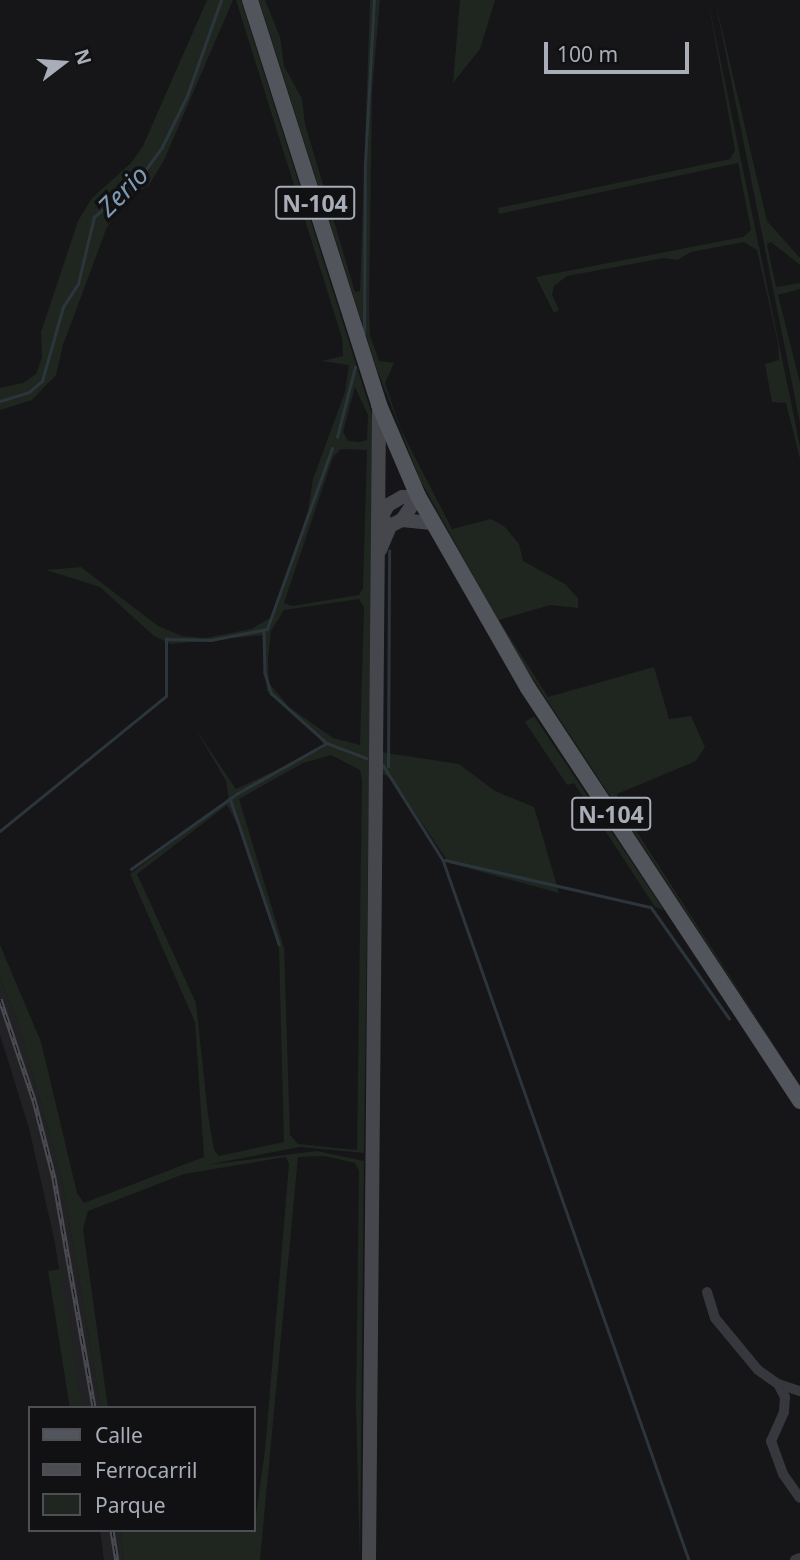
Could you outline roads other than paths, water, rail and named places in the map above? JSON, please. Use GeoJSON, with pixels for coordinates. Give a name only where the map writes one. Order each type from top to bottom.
{"type":"FeatureCollection","features":[{"type":"Feature","properties":{"kind":"main road","name":"N-104"},"geometry":{"type":"LineString","coordinates":[[250,0],[379,405],[418,496],[528,688],[800,1101]]}},
{"type":"Feature","properties":{"kind":"street"},"geometry":{"type":"LineString","coordinates":[[379,405],[387,521]]}},
{"type":"Feature","properties":{"kind":"street"},"geometry":{"type":"LineString","coordinates":[[387,521],[418,496]]}},
{"type":"Feature","properties":{"kind":"street"},"geometry":{"type":"LineString","coordinates":[[369,1560],[377,562],[395,501],[418,496]]}},
{"type":"Feature","properties":{"kind":"street"},"geometry":{"type":"LineString","coordinates":[[387,521],[432,523]]}},
{"type":"Feature","properties":{"kind":"street"},"geometry":{"type":"LineString","coordinates":[[708,1292],[715,1318],[734,1344],[778,1384],[785,1397],[784,1412],[771,1441],[783,1474],[800,1498]]}},
{"type":"Feature","properties":{"kind":"street"},"geometry":{"type":"LineString","coordinates":[[778,1384],[800,1391]]}},
{"type":"Feature","properties":{"kind":"street"},"geometry":{"type":"LineString","coordinates":[[795,1560],[800,1558]]}},
{"type":"Feature","properties":{"kind":"waterway","name":"Zerio"},"geometry":{"type":"LineString","coordinates":[[0,401],[29,392],[42,381],[63,307],[78,284],[94,217],[139,179],[162,147],[187,96],[221,0]]}},
{"type":"Feature","properties":{"kind":"waterway"},"geometry":{"type":"LineString","coordinates":[[364,334],[365,164],[374,0]]}},
{"type":"Feature","properties":{"kind":"waterway"},"geometry":{"type":"LineString","coordinates":[[337,437],[355,367]]}},
{"type":"Feature","properties":{"kind":"waterway"},"geometry":{"type":"LineString","coordinates":[[0,831],[166,696],[166,639],[211,640],[267,629],[332,448]]}},
{"type":"Feature","properties":{"kind":"waterway"},"geometry":{"type":"LineString","coordinates":[[388,767],[389,551]]}},
{"type":"Feature","properties":{"kind":"waterway"},"geometry":{"type":"LineString","coordinates":[[264,632],[265,673],[271,693],[327,743],[366,758]]}},
{"type":"Feature","properties":{"kind":"waterway"},"geometry":{"type":"LineString","coordinates":[[131,869],[238,793],[327,743]]}},
{"type":"Feature","properties":{"kind":"waterway"},"geometry":{"type":"LineString","coordinates":[[383,765],[443,860],[689,1560]]}},
{"type":"Feature","properties":{"kind":"waterway"},"geometry":{"type":"LineString","coordinates":[[230,798],[279,944]]}},
{"type":"Feature","properties":{"kind":"waterway"},"geometry":{"type":"LineString","coordinates":[[445,860],[651,907],[729,1018]]}},
{"type":"Feature","properties":{"kind":"railway"},"geometry":{"type":"LineString","coordinates":[[0,999],[34,1100],[54,1178],[94,1406]]}},
{"type":"Feature","properties":{"kind":"railway"},"geometry":{"type":"LineString","coordinates":[[112,1532],[117,1560]]}}]}
